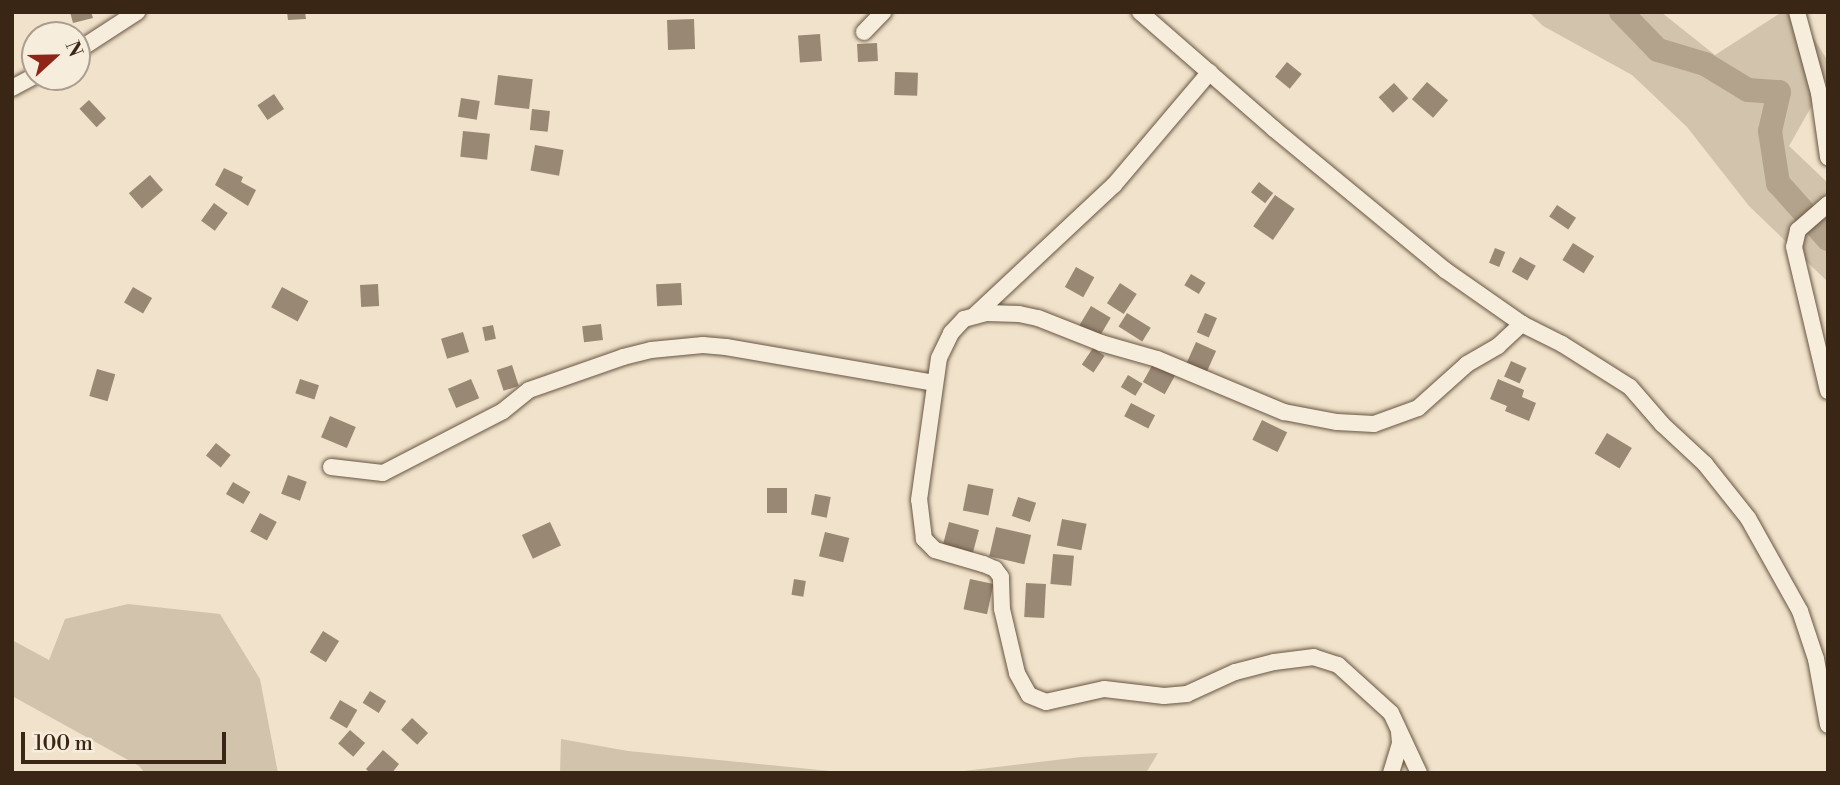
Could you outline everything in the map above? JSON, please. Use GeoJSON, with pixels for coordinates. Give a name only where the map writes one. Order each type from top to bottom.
{"type":"FeatureCollection","features":[{"type":"Feature","properties":{"kind":"street"},"geometry":{"type":"LineString","coordinates":[[91,42],[137,12]]}},
{"type":"Feature","properties":{"kind":"street"},"geometry":{"type":"LineString","coordinates":[[864,32],[883,12]]}},
{"type":"Feature","properties":{"kind":"street"},"geometry":{"type":"LineString","coordinates":[[1140,12],[1445,270],[1522,324],[1562,344],[1630,387],[1662,424],[1705,464],[1748,518],[1800,611],[1816,659],[1828,725]]}},
{"type":"Feature","properties":{"kind":"street"},"geometry":{"type":"LineString","coordinates":[[1797,12],[1819,93],[1828,157]]}},
{"type":"Feature","properties":{"kind":"street"},"geometry":{"type":"LineString","coordinates":[[1210,72],[1182,101],[1114,185],[975,315],[957,325],[951,333],[939,358],[934,383],[919,500],[924,539],[934,550],[995,569],[1001,578],[1002,609],[1017,673],[1029,695],[1046,702],[1104,689],[1164,696],[1188,694],[1235,673],[1274,662],[1314,657],[1338,665],[1391,713],[1419,773]]}},
{"type":"Feature","properties":{"kind":"street"},"geometry":{"type":"LineString","coordinates":[[1828,204],[1798,230],[1794,247],[1828,391]]}},
{"type":"Feature","properties":{"kind":"street"},"geometry":{"type":"LineString","coordinates":[[975,315],[999,313],[1038,318],[1101,343],[1157,359],[1284,412],[1355,424],[1390,420],[1418,408],[1466,364],[1498,346],[1522,324]]}},
{"type":"Feature","properties":{"kind":"street"},"geometry":{"type":"LineString","coordinates":[[331,467],[383,473],[503,411],[529,390],[623,357],[661,349],[726,347],[934,383]]}},
{"type":"Feature","properties":{"kind":"street"},"geometry":{"type":"LineString","coordinates":[[1391,773],[1400,743],[1399,728]]}},
{"type":"Feature","properties":{"kind":"shaded area"},"geometry":{"type":"Polygon","coordinates":[[[1529,12],[1661,12],[1715,55],[1782,12],[1797,12],[1828,61],[1828,77],[1789,146],[1828,183],[1828,282],[1749,206],[1687,127],[1632,75],[1543,26],[1529,12]]]}},
{"type":"Feature","properties":{"kind":"shaded area"},"geometry":{"type":"Polygon","coordinates":[[[128,604],[220,614],[260,679],[278,773],[145,773],[139,766],[12,696],[12,640],[49,660],[65,619],[128,604]]]}},
{"type":"Feature","properties":{"kind":"shaded area"},"geometry":{"type":"Polygon","coordinates":[[[561,739],[628,751],[850,773],[560,773],[561,739]]]}},
{"type":"Feature","properties":{"kind":"shaded area"},"geometry":{"type":"Polygon","coordinates":[[[1158,753],[1146,773],[947,773],[1081,757],[1158,753]]]}},
{"type":"Feature","properties":{"kind":"building"},"geometry":{"type":"Polygon","coordinates":[[[70,12],[91,12],[93,18],[81,21],[72,21],[70,12]]]}},
{"type":"Feature","properties":{"kind":"building"},"geometry":{"type":"Polygon","coordinates":[[[287,12],[305,12],[306,19],[288,20],[287,12]]]}},
{"type":"Feature","properties":{"kind":"building"},"geometry":{"type":"Polygon","coordinates":[[[694,19],[695,49],[668,50],[667,20],[694,19]]]}},
{"type":"Feature","properties":{"kind":"building"},"geometry":{"type":"Polygon","coordinates":[[[820,34],[822,61],[800,62],[798,36],[820,34]]]}},
{"type":"Feature","properties":{"kind":"building"},"geometry":{"type":"Polygon","coordinates":[[[877,43],[878,61],[858,62],[857,44],[877,43]]]}},
{"type":"Feature","properties":{"kind":"building"},"geometry":{"type":"Polygon","coordinates":[[[1287,62],[1302,74],[1290,89],[1275,77],[1287,62]]]}},
{"type":"Feature","properties":{"kind":"building"},"geometry":{"type":"Polygon","coordinates":[[[895,72],[918,73],[917,96],[894,95],[895,72]]]}},
{"type":"Feature","properties":{"kind":"building"},"geometry":{"type":"Polygon","coordinates":[[[498,75],[533,79],[529,109],[494,105],[498,75]]]}},
{"type":"Feature","properties":{"kind":"building"},"geometry":{"type":"Polygon","coordinates":[[[1427,82],[1448,100],[1433,118],[1412,99],[1427,82]]]}},
{"type":"Feature","properties":{"kind":"building"},"geometry":{"type":"Polygon","coordinates":[[[1394,83],[1408,98],[1393,113],[1379,97],[1394,83]]]}},
{"type":"Feature","properties":{"kind":"building"},"geometry":{"type":"Polygon","coordinates":[[[274,94],[284,109],[267,120],[257,105],[274,94]]]}},
{"type":"Feature","properties":{"kind":"building"},"geometry":{"type":"Polygon","coordinates":[[[461,98],[480,101],[477,120],[458,117],[461,98]]]}},
{"type":"Feature","properties":{"kind":"building"},"geometry":{"type":"Polygon","coordinates":[[[89,100],[106,118],[97,127],[79,109],[89,100]]]}},
{"type":"Feature","properties":{"kind":"building"},"geometry":{"type":"Polygon","coordinates":[[[532,109],[550,111],[548,132],[530,130],[532,109]]]}},
{"type":"Feature","properties":{"kind":"building"},"geometry":{"type":"Polygon","coordinates":[[[463,131],[490,134],[487,160],[460,157],[463,131]]]}},
{"type":"Feature","properties":{"kind":"building"},"geometry":{"type":"Polygon","coordinates":[[[535,145],[564,150],[559,176],[530,171],[535,145]]]}},
{"type":"Feature","properties":{"kind":"building"},"geometry":{"type":"Polygon","coordinates":[[[224,168],[243,177],[241,182],[256,190],[248,206],[215,185],[224,168]]]}},
{"type":"Feature","properties":{"kind":"building"},"geometry":{"type":"Polygon","coordinates":[[[150,175],[163,190],[142,208],[129,193],[150,175]]]}},
{"type":"Feature","properties":{"kind":"building"},"geometry":{"type":"Polygon","coordinates":[[[1259,182],[1273,193],[1265,203],[1251,192],[1259,182]]]}},
{"type":"Feature","properties":{"kind":"building"},"geometry":{"type":"Polygon","coordinates":[[[1275,195],[1295,209],[1273,240],[1253,226],[1275,195]]]}},
{"type":"Feature","properties":{"kind":"building"},"geometry":{"type":"Polygon","coordinates":[[[214,203],[228,213],[215,231],[201,221],[214,203]]]}},
{"type":"Feature","properties":{"kind":"building"},"geometry":{"type":"Polygon","coordinates":[[[1557,205],[1576,218],[1568,229],[1549,217],[1557,205]]]}},
{"type":"Feature","properties":{"kind":"building"},"geometry":{"type":"Polygon","coordinates":[[[1573,243],[1594,256],[1584,273],[1562,260],[1573,243]]]}},
{"type":"Feature","properties":{"kind":"building"},"geometry":{"type":"Polygon","coordinates":[[[1495,248],[1505,252],[1499,267],[1489,263],[1495,248]]]}},
{"type":"Feature","properties":{"kind":"building"},"geometry":{"type":"Polygon","coordinates":[[[1520,257],[1536,266],[1528,281],[1512,272],[1520,257]]]}},
{"type":"Feature","properties":{"kind":"building"},"geometry":{"type":"Polygon","coordinates":[[[1076,267],[1094,277],[1083,297],[1065,287],[1076,267]]]}},
{"type":"Feature","properties":{"kind":"building"},"geometry":{"type":"Polygon","coordinates":[[[1191,274],[1206,283],[1199,294],[1184,285],[1191,274]]]}},
{"type":"Feature","properties":{"kind":"building"},"geometry":{"type":"Polygon","coordinates":[[[681,283],[682,305],[657,306],[656,284],[681,283]]]}},
{"type":"Feature","properties":{"kind":"building"},"geometry":{"type":"Polygon","coordinates":[[[1120,283],[1137,294],[1124,314],[1107,303],[1120,283]]]}},
{"type":"Feature","properties":{"kind":"building"},"geometry":{"type":"Polygon","coordinates":[[[378,284],[379,306],[361,307],[360,285],[378,284]]]}},
{"type":"Feature","properties":{"kind":"building"},"geometry":{"type":"Polygon","coordinates":[[[133,287],[152,298],[143,314],[124,303],[133,287]]]}},
{"type":"Feature","properties":{"kind":"building"},"geometry":{"type":"Polygon","coordinates":[[[282,287],[308,301],[298,321],[271,307],[282,287]]]}},
{"type":"Feature","properties":{"kind":"building"},"geometry":{"type":"Polygon","coordinates":[[[1091,306],[1111,318],[1098,338],[1079,327],[1091,306]]]}},
{"type":"Feature","properties":{"kind":"building"},"geometry":{"type":"Polygon","coordinates":[[[1127,313],[1151,328],[1142,341],[1119,327],[1127,313]]]}},
{"type":"Feature","properties":{"kind":"building"},"geometry":{"type":"Polygon","coordinates":[[[1205,313],[1217,318],[1209,337],[1197,332],[1205,313]]]}},
{"type":"Feature","properties":{"kind":"building"},"geometry":{"type":"Polygon","coordinates":[[[601,324],[603,340],[584,342],[582,326],[601,324]]]}},
{"type":"Feature","properties":{"kind":"building"},"geometry":{"type":"Polygon","coordinates":[[[493,325],[496,339],[485,341],[482,327],[493,325]]]}},
{"type":"Feature","properties":{"kind":"building"},"geometry":{"type":"Polygon","coordinates":[[[463,332],[469,352],[447,359],[441,339],[463,332]]]}},
{"type":"Feature","properties":{"kind":"building"},"geometry":{"type":"Polygon","coordinates":[[[1196,342],[1216,351],[1206,374],[1186,365],[1196,342]]]}},
{"type":"Feature","properties":{"kind":"building"},"geometry":{"type":"Polygon","coordinates":[[[1093,348],[1105,356],[1093,372],[1082,365],[1093,348]]]}},
{"type":"Feature","properties":{"kind":"building"},"geometry":{"type":"Polygon","coordinates":[[[1511,361],[1527,368],[1520,383],[1504,377],[1511,361]]]}},
{"type":"Feature","properties":{"kind":"building"},"geometry":{"type":"Polygon","coordinates":[[[1154,362],[1176,374],[1165,394],[1143,382],[1154,362]]]}},
{"type":"Feature","properties":{"kind":"building"},"geometry":{"type":"Polygon","coordinates":[[[512,365],[519,386],[504,391],[497,370],[512,365]]]}},
{"type":"Feature","properties":{"kind":"building"},"geometry":{"type":"Polygon","coordinates":[[[97,369],[115,374],[108,401],[89,396],[97,369]]]}},
{"type":"Feature","properties":{"kind":"building"},"geometry":{"type":"Polygon","coordinates":[[[1128,375],[1143,384],[1135,396],[1121,387],[1128,375]]]}},
{"type":"Feature","properties":{"kind":"building"},"geometry":{"type":"Polygon","coordinates":[[[300,379],[319,385],[314,399],[295,393],[300,379]]]}},
{"type":"Feature","properties":{"kind":"building"},"geometry":{"type":"Polygon","coordinates":[[[471,379],[479,398],[456,408],[448,389],[471,379]]]}},
{"type":"Feature","properties":{"kind":"building"},"geometry":{"type":"Polygon","coordinates":[[[1498,379],[1524,390],[1522,397],[1536,403],[1529,421],[1505,411],[1507,406],[1490,399],[1498,379]]]}},
{"type":"Feature","properties":{"kind":"building"},"geometry":{"type":"Polygon","coordinates":[[[1131,403],[1155,415],[1148,429],[1124,416],[1131,403]]]}},
{"type":"Feature","properties":{"kind":"building"},"geometry":{"type":"Polygon","coordinates":[[[330,416],[356,427],[347,448],[321,437],[330,416]]]}},
{"type":"Feature","properties":{"kind":"building"},"geometry":{"type":"Polygon","coordinates":[[[1262,420],[1287,432],[1278,452],[1252,440],[1262,420]]]}},
{"type":"Feature","properties":{"kind":"building"},"geometry":{"type":"Polygon","coordinates":[[[1607,433],[1632,448],[1619,469],[1595,454],[1607,433]]]}},
{"type":"Feature","properties":{"kind":"building"},"geometry":{"type":"Polygon","coordinates":[[[216,443],[231,455],[221,467],[206,455],[216,443]]]}},
{"type":"Feature","properties":{"kind":"building"},"geometry":{"type":"Polygon","coordinates":[[[288,475],[307,482],[300,501],[281,494],[288,475]]]}},
{"type":"Feature","properties":{"kind":"building"},"geometry":{"type":"Polygon","coordinates":[[[233,482],[250,492],[243,504],[226,494],[233,482]]]}},
{"type":"Feature","properties":{"kind":"building"},"geometry":{"type":"Polygon","coordinates":[[[968,484],[994,489],[988,515],[963,511],[968,484]]]}},
{"type":"Feature","properties":{"kind":"building"},"geometry":{"type":"Polygon","coordinates":[[[767,488],[787,488],[787,513],[767,513],[767,488]]]}},
{"type":"Feature","properties":{"kind":"building"},"geometry":{"type":"Polygon","coordinates":[[[815,494],[831,497],[827,518],[811,515],[815,494]]]}},
{"type":"Feature","properties":{"kind":"building"},"geometry":{"type":"Polygon","coordinates":[[[1018,497],[1036,503],[1030,522],[1012,516],[1018,497]]]}},
{"type":"Feature","properties":{"kind":"building"},"geometry":{"type":"Polygon","coordinates":[[[260,513],[277,522],[267,540],[250,532],[260,513]]]}},
{"type":"Feature","properties":{"kind":"building"},"geometry":{"type":"Polygon","coordinates":[[[1062,519],[1087,524],[1081,550],[1057,546],[1062,519]]]}},
{"type":"Feature","properties":{"kind":"building"},"geometry":{"type":"Polygon","coordinates":[[[550,522],[561,546],[533,559],[522,535],[550,522]]]}},
{"type":"Feature","properties":{"kind":"building"},"geometry":{"type":"Polygon","coordinates":[[[949,522],[979,530],[973,553],[943,545],[949,522]]]}},
{"type":"Feature","properties":{"kind":"building"},"geometry":{"type":"Polygon","coordinates":[[[996,527],[1031,535],[1024,564],[989,556],[996,527]]]}},
{"type":"Feature","properties":{"kind":"building"},"geometry":{"type":"Polygon","coordinates":[[[825,532],[849,538],[843,562],[819,556],[825,532]]]}},
{"type":"Feature","properties":{"kind":"building"},"geometry":{"type":"Polygon","coordinates":[[[1053,554],[1074,556],[1071,586],[1050,584],[1053,554]]]}},
{"type":"Feature","properties":{"kind":"building"},"geometry":{"type":"Polygon","coordinates":[[[794,579],[806,581],[803,597],[791,595],[794,579]]]}},
{"type":"Feature","properties":{"kind":"building"},"geometry":{"type":"Polygon","coordinates":[[[970,579],[993,584],[987,614],[964,609],[970,579]]]}},
{"type":"Feature","properties":{"kind":"building"},"geometry":{"type":"Polygon","coordinates":[[[1026,583],[1046,584],[1044,618],[1024,617],[1026,583]]]}},
{"type":"Feature","properties":{"kind":"building"},"geometry":{"type":"Polygon","coordinates":[[[323,631],[339,641],[326,662],[310,652],[323,631]]]}},
{"type":"Feature","properties":{"kind":"building"},"geometry":{"type":"Polygon","coordinates":[[[370,691],[386,701],[379,713],[363,703],[370,691]]]}},
{"type":"Feature","properties":{"kind":"building"},"geometry":{"type":"Polygon","coordinates":[[[340,700],[357,710],[347,728],[330,718],[340,700]]]}},
{"type":"Feature","properties":{"kind":"building"},"geometry":{"type":"Polygon","coordinates":[[[412,718],[428,733],[417,745],[401,730],[412,718]]]}},
{"type":"Feature","properties":{"kind":"building"},"geometry":{"type":"Polygon","coordinates":[[[350,730],[365,743],[353,757],[338,744],[350,730]]]}},
{"type":"Feature","properties":{"kind":"building"},"geometry":{"type":"Polygon","coordinates":[[[383,750],[399,764],[392,773],[370,773],[366,769],[383,750]]]}},
{"type":"Feature","properties":{"kind":"waterway"},"geometry":{"type":"LineString","coordinates":[[1621,12],[1658,50],[1705,64],[1748,90],[1779,92],[1770,131],[1778,183],[1828,239]]}}]}
